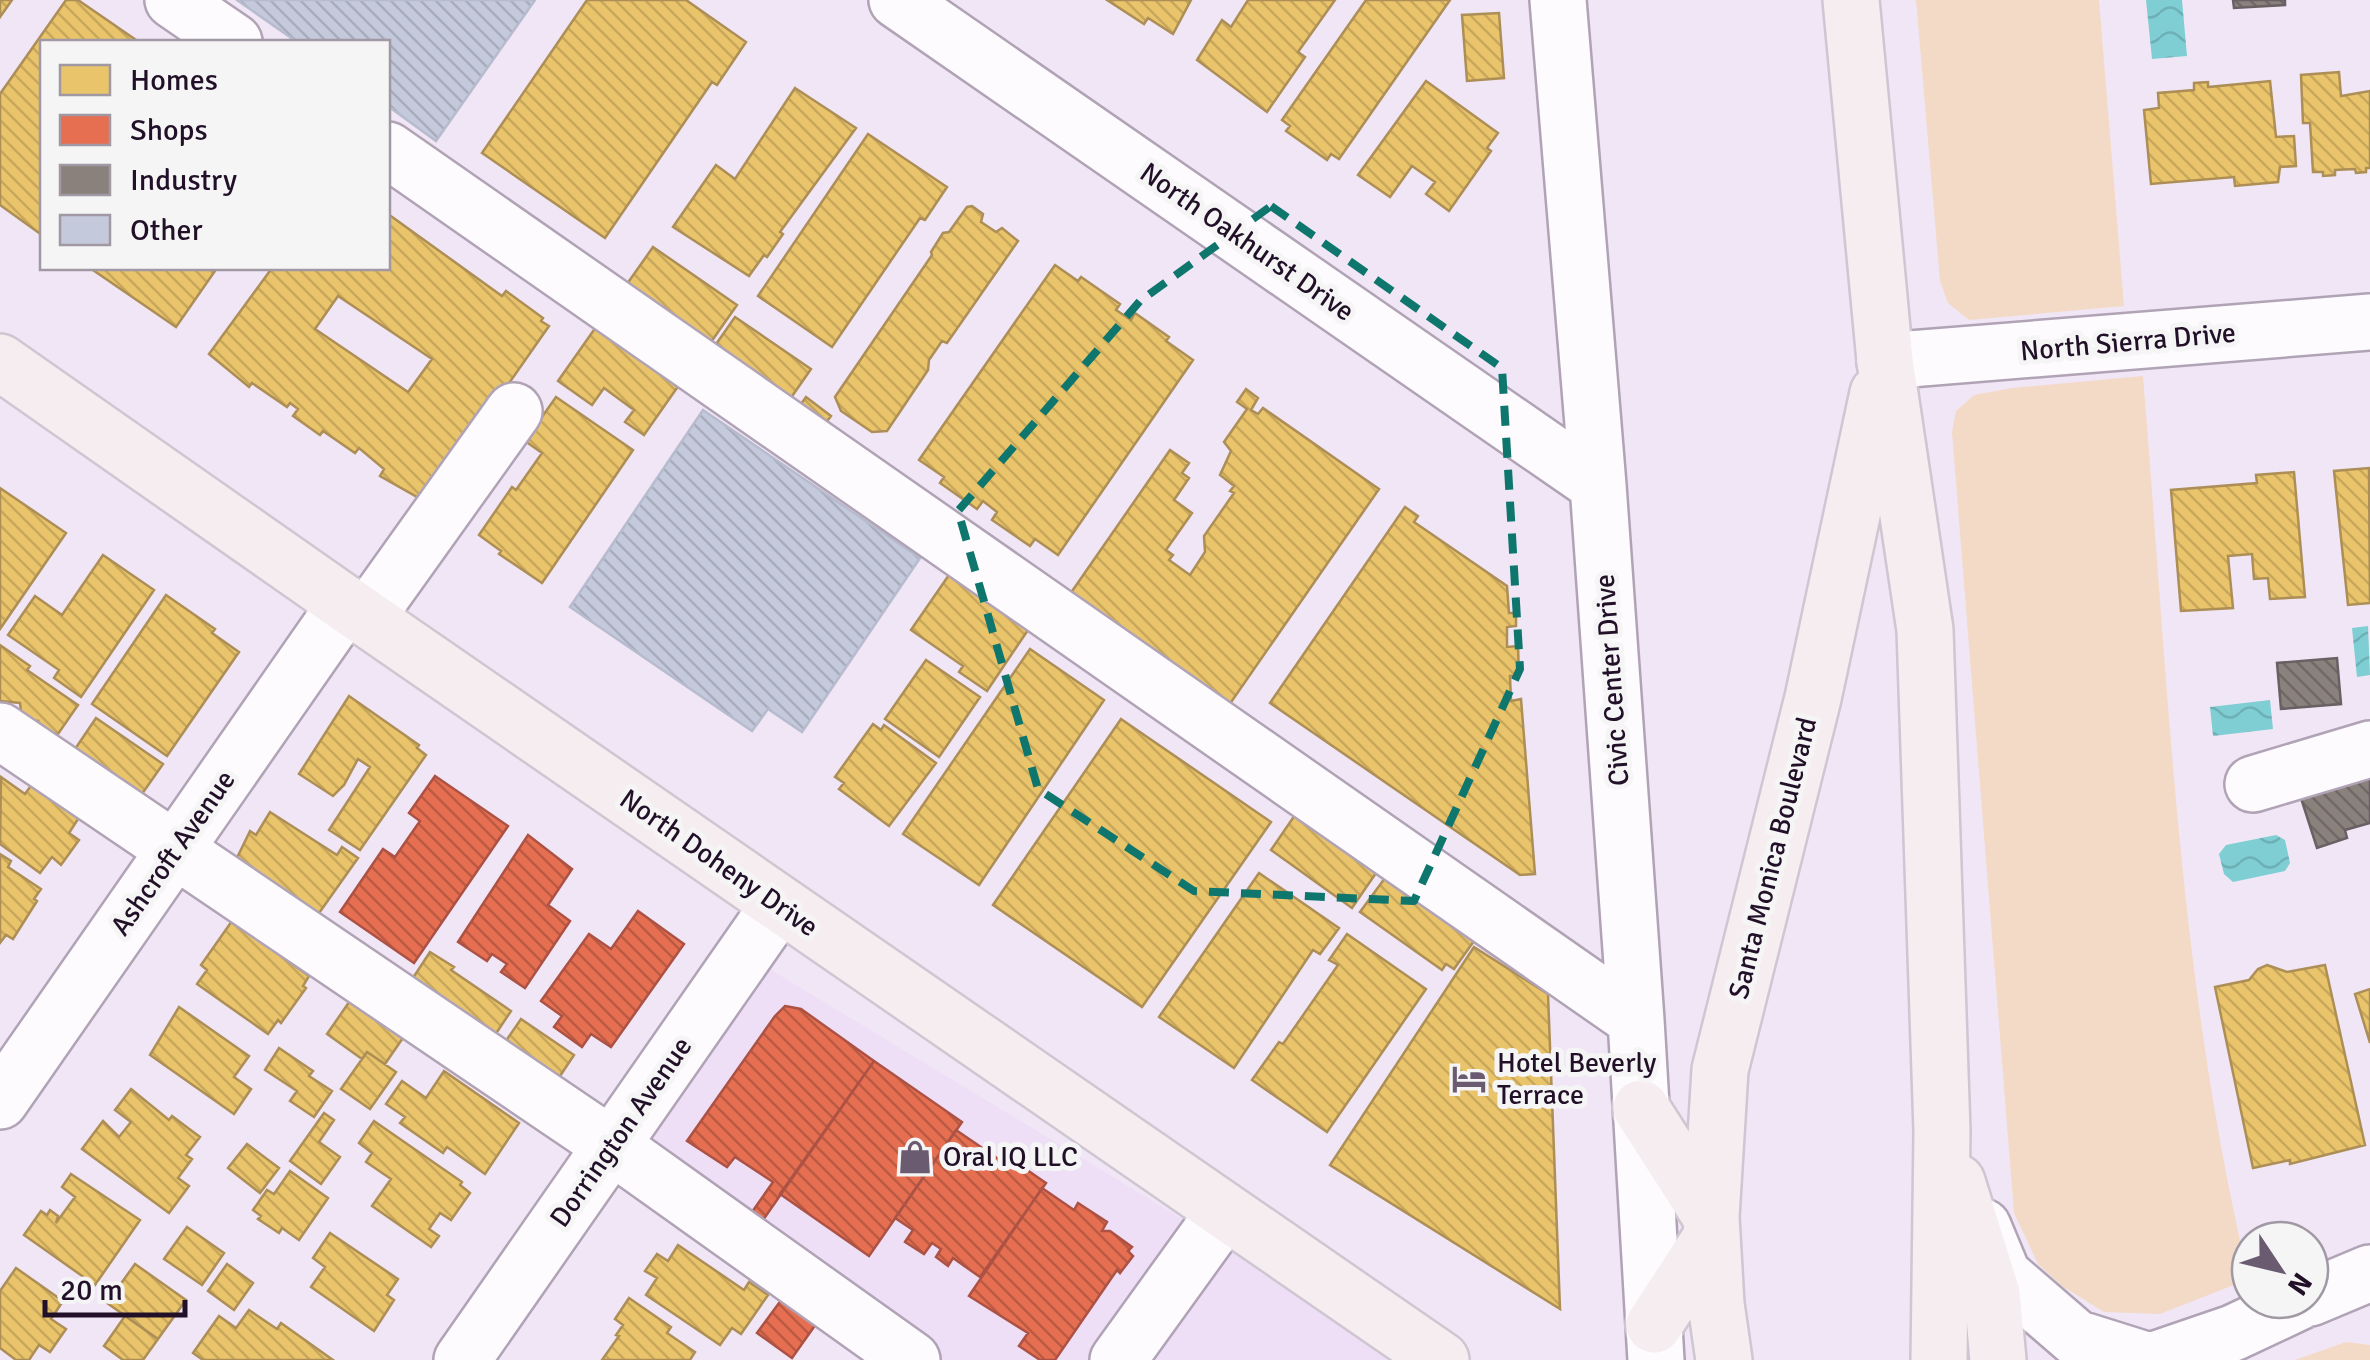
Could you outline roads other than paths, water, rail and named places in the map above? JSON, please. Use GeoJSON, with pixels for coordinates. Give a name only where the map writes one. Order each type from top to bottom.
{"type":"FeatureCollection","features":[{"type":"Feature","properties":{"kind":"main road","name":"Santa Monica Boulevard"},"geometry":{"type":"LineString","coordinates":[[1851,0],[1885,361],[1925,630],[1942,1131],[1939,1360]]}},
{"type":"Feature","properties":{"kind":"main road","name":"Santa Monica Boulevard"},"geometry":{"type":"LineString","coordinates":[[1724,1360],[1712,1227],[1720,1070],[1813,698],[1885,361]]}},
{"type":"Feature","properties":{"kind":"main road","name":"North Doheny Drive"},"geometry":{"type":"LineString","coordinates":[[0,362],[1224,1213],[1411,1352]]}},
{"type":"Feature","properties":{"kind":"main road"},"geometry":{"type":"LineString","coordinates":[[1640,1108],[1712,1227],[1655,1343]]}},
{"type":"Feature","properties":{"kind":"main road"},"geometry":{"type":"LineString","coordinates":[[1942,1131],[1992,1294],[1998,1360]]}},
{"type":"Feature","properties":{"kind":"street"},"geometry":{"type":"LineString","coordinates":[[173,0],[231,40]]}},
{"type":"Feature","properties":{"kind":"street","name":"North Oakhurst Drive"},"geometry":{"type":"LineString","coordinates":[[897,0],[1598,484]]}},
{"type":"Feature","properties":{"kind":"street","name":"Civic Center Drive"},"geometry":{"type":"LineString","coordinates":[[1558,0],[1598,484],[1655,1343]]}},
{"type":"Feature","properties":{"kind":"street"},"geometry":{"type":"LineString","coordinates":[[390,151],[1636,1020]]}},
{"type":"Feature","properties":{"kind":"street","name":"North Sierra Drive"},"geometry":{"type":"LineString","coordinates":[[1885,361],[2370,322]]}},
{"type":"Feature","properties":{"kind":"street","name":"Ashcroft Avenue"},"geometry":{"type":"LineString","coordinates":[[0,1102],[176,850],[356,611],[514,412]]}},
{"type":"Feature","properties":{"kind":"street"},"geometry":{"type":"LineString","coordinates":[[0,730],[612,1146],[912,1360]]}},
{"type":"Feature","properties":{"kind":"street"},"geometry":{"type":"LineString","coordinates":[[2253,784],[2370,748]]}},
{"type":"Feature","properties":{"kind":"street","name":"Dorrington Avenue"},"geometry":{"type":"LineString","coordinates":[[462,1360],[779,904]]}},
{"type":"Feature","properties":{"kind":"street"},"geometry":{"type":"LineString","coordinates":[[1942,1131],[2004,1275],[2076,1338],[2146,1360]]}},
{"type":"Feature","properties":{"kind":"street"},"geometry":{"type":"LineString","coordinates":[[1121,1359],[1224,1213]]}},
{"type":"Feature","properties":{"kind":"street"},"geometry":{"type":"LineString","coordinates":[[2154,1360],[2338,1292]]}},
{"type":"Feature","properties":{"kind":"water"},"geometry":{"type":"Polygon","coordinates":[[[2146,0],[2182,0],[2187,56],[2152,59],[2146,0]]]}},
{"type":"Feature","properties":{"kind":"water"},"geometry":{"type":"Polygon","coordinates":[[[2368,626],[2370,675],[2357,677],[2352,628],[2368,626]]]}},
{"type":"Feature","properties":{"kind":"water"},"geometry":{"type":"Polygon","coordinates":[[[2270,700],[2273,729],[2213,736],[2210,707],[2270,700]]]}},
{"type":"Feature","properties":{"kind":"water"},"geometry":{"type":"Polygon","coordinates":[[[2276,835],[2285,840],[2290,863],[2285,871],[2233,882],[2224,874],[2219,854],[2226,845],[2276,835]]]}},
{"type":"Feature","properties":{"kind":"place","name":"Hotel Beverly Terrace"},"geometry":{"type":"Point","coordinates":[1469,1079]}},
{"type":"Feature","properties":{"kind":"place","name":"Oral IQ LLC"},"geometry":{"type":"Point","coordinates":[915,1157]}}]}
